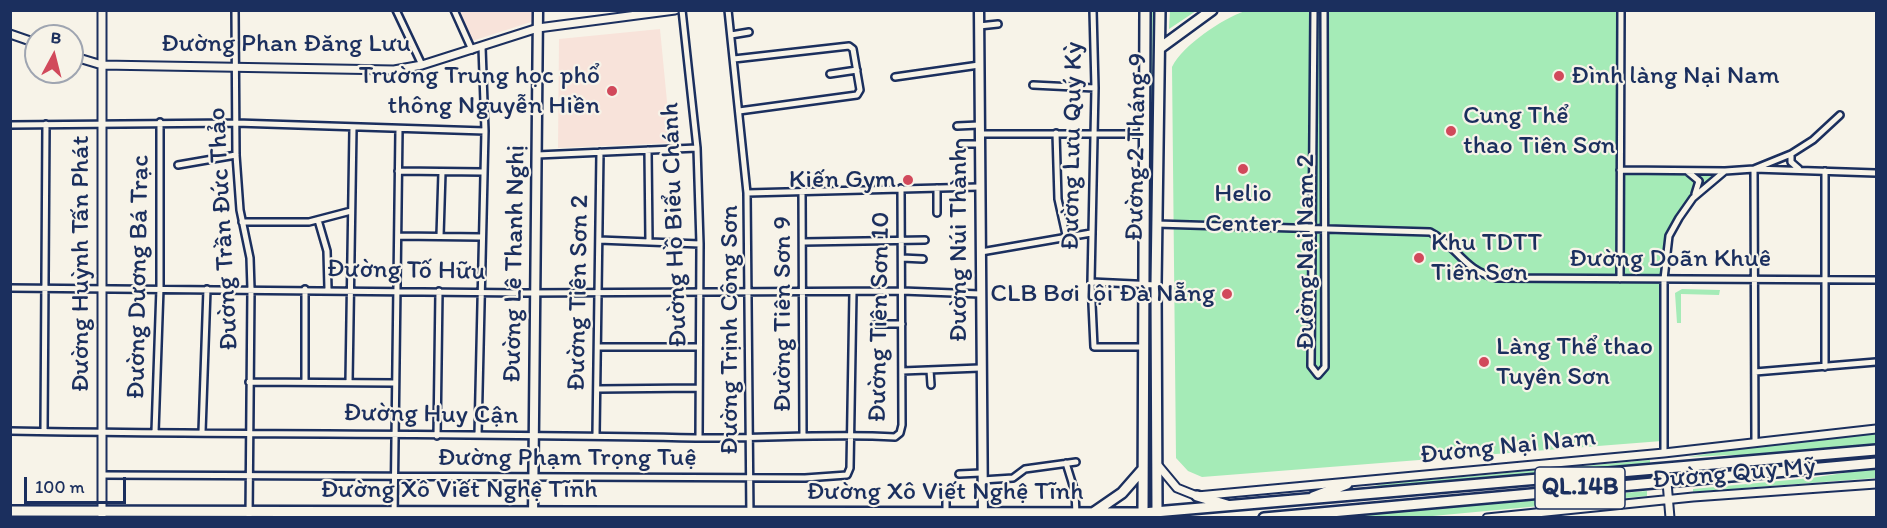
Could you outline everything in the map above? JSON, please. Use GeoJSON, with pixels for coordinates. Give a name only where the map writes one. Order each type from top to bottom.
{"type":"FeatureCollection","features":[{"type":"Feature","properties":{"kind":"main road","name":"Đường Lê Thanh Nghị"},"geometry":{"type":"LineString","coordinates":[[533,515],[538,10]]}},
{"type":"Feature","properties":{"kind":"main road","name":"Đường Núi Thành"},"geometry":{"type":"LineString","coordinates":[[979,10],[982,516]]}},
{"type":"Feature","properties":{"kind":"main road","name":"Đường 2 Tháng 9"},"geometry":{"type":"LineString","coordinates":[[1143,515],[1144,10]]}},
{"type":"Feature","properties":{"kind":"main road","name":"Đường 2 Tháng 9"},"geometry":{"type":"LineString","coordinates":[[1157,515],[1156,224],[1160,10]]}},
{"type":"Feature","properties":{"kind":"main road"},"geometry":{"type":"LineString","coordinates":[[1160,48],[1212,10]]}},
{"type":"Feature","properties":{"kind":"main road","name":"Đường Xô Viết Nghệ Tĩnh"},"geometry":{"type":"LineString","coordinates":[[10,511],[102,514],[1157,515],[1876,450]]}},
{"type":"Feature","properties":{"kind":"main road","name":"QL.14B"},"geometry":{"type":"LineString","coordinates":[[1264,518],[1876,463]]}},
{"type":"Feature","properties":{"kind":"main road"},"geometry":{"type":"LineString","coordinates":[[1093,514],[1122,494],[1143,469]]}},
{"type":"Feature","properties":{"kind":"main road"},"geometry":{"type":"LineString","coordinates":[[1301,501],[1347,484]]}},
{"type":"Feature","properties":{"kind":"main road"},"geometry":{"type":"LineString","coordinates":[[1197,496],[1235,507]]}},
{"type":"Feature","properties":{"kind":"street","name":"Đường Huỳnh Tấn Phát"},"geometry":{"type":"LineString","coordinates":[[102,10],[102,514]]}},
{"type":"Feature","properties":{"kind":"street","name":"Đường Trần Đức Thảo"},"geometry":{"type":"LineString","coordinates":[[235,10],[236,155],[242,222],[250,258],[251,289],[249,514]]}},
{"type":"Feature","properties":{"kind":"street"},"geometry":{"type":"LineString","coordinates":[[396,10],[422,65]]}},
{"type":"Feature","properties":{"kind":"street"},"geometry":{"type":"LineString","coordinates":[[454,10],[472,50]]}},
{"type":"Feature","properties":{"kind":"street"},"geometry":{"type":"LineString","coordinates":[[605,10],[605,20]]}},
{"type":"Feature","properties":{"kind":"street","name":"Đường Phan Đăng Lưu"},"geometry":{"type":"LineString","coordinates":[[84,60],[102,65],[394,70],[422,65],[538,28],[675,10]]}},
{"type":"Feature","properties":{"kind":"street","name":"Đường Hồ Biểu Chánh"},"geometry":{"type":"LineString","coordinates":[[682,10],[698,148],[699,438]]}},
{"type":"Feature","properties":{"kind":"street"},"geometry":{"type":"LineString","coordinates":[[728,10],[747,193]]}},
{"type":"Feature","properties":{"kind":"street","name":"Đường Lưu Quý Kỳ"},"geometry":{"type":"LineString","coordinates":[[1093,10],[1095,88],[1091,282],[1094,347],[1142,347]]}},
{"type":"Feature","properties":{"kind":"street","name":"Đường Nại Nam 2"},"geometry":{"type":"LineString","coordinates":[[1314,10],[1311,366],[1318,375],[1325,367],[1324,10]]}},
{"type":"Feature","properties":{"kind":"street"},"geometry":{"type":"LineString","coordinates":[[1620,279],[1621,10]]}},
{"type":"Feature","properties":{"kind":"street"},"geometry":{"type":"LineString","coordinates":[[979,26],[998,24]]}},
{"type":"Feature","properties":{"kind":"street"},"geometry":{"type":"LineString","coordinates":[[731,35],[749,32]]}},
{"type":"Feature","properties":{"kind":"street"},"geometry":{"type":"LineString","coordinates":[[734,59],[849,46],[853,49],[860,90],[857,95],[739,111]]}},
{"type":"Feature","properties":{"kind":"street"},"geometry":{"type":"LineString","coordinates":[[478,435],[485,131],[482,47]]}},
{"type":"Feature","properties":{"kind":"street"},"geometry":{"type":"LineString","coordinates":[[895,77],[979,65]]}},
{"type":"Feature","properties":{"kind":"street"},"geometry":{"type":"LineString","coordinates":[[831,74],[857,70]]}},
{"type":"Feature","properties":{"kind":"street"},"geometry":{"type":"LineString","coordinates":[[1033,85],[1095,88]]}},
{"type":"Feature","properties":{"kind":"street"},"geometry":{"type":"LineString","coordinates":[[1754,169],[1791,154],[1813,140],[1840,115]]}},
{"type":"Feature","properties":{"kind":"street","name":"Đường Dương Bá Trạc"},"geometry":{"type":"LineString","coordinates":[[155,432],[160,288],[160,122]]}},
{"type":"Feature","properties":{"kind":"street"},"geometry":{"type":"LineString","coordinates":[[10,124],[236,123],[485,131]]}},
{"type":"Feature","properties":{"kind":"street"},"geometry":{"type":"LineString","coordinates":[[44,431],[46,124]]}},
{"type":"Feature","properties":{"kind":"street"},"geometry":{"type":"LineString","coordinates":[[957,126],[1056,134],[1145,134]]}},
{"type":"Feature","properties":{"kind":"street"},"geometry":{"type":"LineString","coordinates":[[349,382],[353,128]]}},
{"type":"Feature","properties":{"kind":"street"},"geometry":{"type":"LineString","coordinates":[[394,514],[399,129]]}},
{"type":"Feature","properties":{"kind":"street"},"geometry":{"type":"LineString","coordinates":[[1056,134],[1059,199],[1066,235]]}},
{"type":"Feature","properties":{"kind":"street"},"geometry":{"type":"LineString","coordinates":[[961,144],[979,144]]}},
{"type":"Feature","properties":{"kind":"street"},"geometry":{"type":"LineString","coordinates":[[537,155],[698,148]]}},
{"type":"Feature","properties":{"kind":"street"},"geometry":{"type":"LineString","coordinates":[[648,150],[649,242]]}},
{"type":"Feature","properties":{"kind":"street","name":"Đường Tiên Sơn 2"},"geometry":{"type":"LineString","coordinates":[[596,435],[600,152]]}},
{"type":"Feature","properties":{"kind":"street"},"geometry":{"type":"LineString","coordinates":[[1791,154],[1791,162],[1800,170]]}},
{"type":"Feature","properties":{"kind":"street"},"geometry":{"type":"LineString","coordinates":[[178,165],[236,155]]}},
{"type":"Feature","properties":{"kind":"street"},"geometry":{"type":"LineString","coordinates":[[1620,170],[1754,169],[1876,173]]}},
{"type":"Feature","properties":{"kind":"street"},"geometry":{"type":"LineString","coordinates":[[1754,169],[1755,442]]}},
{"type":"Feature","properties":{"kind":"street"},"geometry":{"type":"LineString","coordinates":[[1667,469],[1664,453],[1664,279],[1669,236],[1693,198],[1699,181],[1687,170]]}},
{"type":"Feature","properties":{"kind":"street"},"geometry":{"type":"LineString","coordinates":[[398,171],[483,172]]}},
{"type":"Feature","properties":{"kind":"street"},"geometry":{"type":"LineString","coordinates":[[440,236],[442,171]]}},
{"type":"Feature","properties":{"kind":"street"},"geometry":{"type":"LineString","coordinates":[[1693,198],[1725,171]]}},
{"type":"Feature","properties":{"kind":"street"},"geometry":{"type":"LineString","coordinates":[[1825,367],[1826,171]]}},
{"type":"Feature","properties":{"kind":"street","name":"Đường Trịnh Công Sơn"},"geometry":{"type":"LineString","coordinates":[[750,514],[747,193],[979,187]]}},
{"type":"Feature","properties":{"kind":"street","name":"Đường Tiên Sơn 10"},"geometry":{"type":"LineString","coordinates":[[850,435],[895,437],[900,433],[903,324],[901,188]]}},
{"type":"Feature","properties":{"kind":"street"},"geometry":{"type":"LineString","coordinates":[[937,188],[937,213]]}},
{"type":"Feature","properties":{"kind":"street","name":"Đường Tiên Sơn 9"},"geometry":{"type":"LineString","coordinates":[[802,191],[803,436]]}},
{"type":"Feature","properties":{"kind":"street"},"geometry":{"type":"LineString","coordinates":[[242,222],[318,220],[351,211]]}},
{"type":"Feature","properties":{"kind":"street"},"geometry":{"type":"LineString","coordinates":[[318,220],[327,251],[328,289]]}},
{"type":"Feature","properties":{"kind":"street","name":"Đường Doãn Khuê"},"geometry":{"type":"LineString","coordinates":[[1156,224],[1326,227],[1430,232],[1448,244],[1476,272],[1497,278],[1876,280]]}},
{"type":"Feature","properties":{"kind":"street"},"geometry":{"type":"LineString","coordinates":[[980,252],[1066,235],[1091,233]]}},
{"type":"Feature","properties":{"kind":"street"},"geometry":{"type":"LineString","coordinates":[[398,236],[481,237]]}},
{"type":"Feature","properties":{"kind":"street"},"geometry":{"type":"LineString","coordinates":[[599,240],[700,244]]}},
{"type":"Feature","properties":{"kind":"street"},"geometry":{"type":"LineString","coordinates":[[803,242],[925,240]]}},
{"type":"Feature","properties":{"kind":"street"},"geometry":{"type":"LineString","coordinates":[[902,258],[923,259]]}},
{"type":"Feature","properties":{"kind":"street"},"geometry":{"type":"LineString","coordinates":[[1091,282],[1156,285]]}},
{"type":"Feature","properties":{"kind":"street","name":"Đường Tố Hữu"},"geometry":{"type":"LineString","coordinates":[[10,288],[598,293],[902,291],[980,294]]}},
{"type":"Feature","properties":{"kind":"street"},"geometry":{"type":"LineString","coordinates":[[201,432],[207,289]]}},
{"type":"Feature","properties":{"kind":"street"},"geometry":{"type":"LineString","coordinates":[[304,382],[305,289]]}},
{"type":"Feature","properties":{"kind":"street"},"geometry":{"type":"LineString","coordinates":[[437,436],[439,291]]}},
{"type":"Feature","properties":{"kind":"street","name":"Đường Phạm Trọng Tuệ"},"geometry":{"type":"LineString","coordinates":[[102,475],[749,478],[847,475],[850,468],[853,291]]}},
{"type":"Feature","properties":{"kind":"street"},"geometry":{"type":"LineString","coordinates":[[875,324],[903,324]]}},
{"type":"Feature","properties":{"kind":"street"},"geometry":{"type":"LineString","coordinates":[[599,347],[699,347]]}},
{"type":"Feature","properties":{"kind":"street"},"geometry":{"type":"LineString","coordinates":[[1755,372],[1876,362]]}},
{"type":"Feature","properties":{"kind":"street"},"geometry":{"type":"LineString","coordinates":[[902,371],[981,368]]}},
{"type":"Feature","properties":{"kind":"street"},"geometry":{"type":"LineString","coordinates":[[930,370],[931,385]]}},
{"type":"Feature","properties":{"kind":"street"},"geometry":{"type":"LineString","coordinates":[[249,382],[395,383]]}},
{"type":"Feature","properties":{"kind":"street"},"geometry":{"type":"LineString","coordinates":[[598,389],[699,388]]}},
{"type":"Feature","properties":{"kind":"street","name":"Đường Nại Nam"},"geometry":{"type":"LineString","coordinates":[[1197,496],[1347,484],[1664,453],[1876,429]]}},
{"type":"Feature","properties":{"kind":"street","name":"Đường Huy Cận"},"geometry":{"type":"LineString","coordinates":[[10,431],[437,436],[596,435],[699,438],[850,435]]}},
{"type":"Feature","properties":{"kind":"street"},"geometry":{"type":"LineString","coordinates":[[959,474],[1013,478],[1025,469],[1076,462]]}},
{"type":"Feature","properties":{"kind":"street"},"geometry":{"type":"LineString","coordinates":[[1156,463],[1177,488],[1197,496]]}},
{"type":"Feature","properties":{"kind":"street"},"geometry":{"type":"LineString","coordinates":[[1066,464],[1075,492],[1076,514]]}},
{"type":"Feature","properties":{"kind":"street"},"geometry":{"type":"LineString","coordinates":[[1668,482],[1670,518]]}},
{"type":"Feature","properties":{"kind":"street","name":"Đường Quy Mỹ"},"geometry":{"type":"LineString","coordinates":[[1487,518],[1669,500],[1876,484]]}},
{"type":"Feature","properties":{"kind":"street"},"geometry":{"type":"LineString","coordinates":[[946,496],[946,514]]}},
{"type":"Feature","properties":{"kind":"shaded area"},"geometry":{"type":"Polygon","coordinates":[[[458,11],[534,11],[534,21],[472,41],[458,11]]]}},
{"type":"Feature","properties":{"kind":"shaded area","name":"Trường Trung học phổ thông Nguyễn Hiền"},"geometry":{"type":"Polygon","coordinates":[[[660,29],[671,143],[558,148],[559,39],[660,29]]]}},
{"type":"Feature","properties":{"kind":"green space"},"geometry":{"type":"Polygon","coordinates":[[[1170,10],[1196,10],[1196,11],[1169,29],[1170,10]]]}},
{"type":"Feature","properties":{"kind":"green space"},"geometry":{"type":"Polygon","coordinates":[[[1151,11],[1153,11],[1151,235],[1150,235],[1151,11]]]}},
{"type":"Feature","properties":{"kind":"green space","name":"Khu TDTT Tiên Sơn"},"geometry":{"type":"Polygon","coordinates":[[[1245,11],[1618,11],[1617,172],[1717,174],[1687,200],[1667,235],[1662,441],[1202,477],[1188,471],[1176,458],[1172,67],[1185,50],[1204,34],[1225,20],[1245,11]]]}},
{"type":"Feature","properties":{"kind":"green space"},"geometry":{"type":"Polygon","coordinates":[[[1682,289],[1720,290],[1719,295],[1681,294],[1681,323],[1677,323],[1675,293],[1682,289]]]}},
{"type":"Feature","properties":{"kind":"green space"},"geometry":{"type":"Polygon","coordinates":[[[1876,433],[1876,445],[1747,457],[1731,455],[1688,457],[1748,447],[1876,433]]]}},
{"type":"Feature","properties":{"kind":"green space"},"geometry":{"type":"Polygon","coordinates":[[[1650,460],[1650,465],[1340,494],[1383,484],[1650,460]]]}},
{"type":"Feature","properties":{"kind":"green space"},"geometry":{"type":"Polygon","coordinates":[[[1876,468],[1876,478],[1693,492],[1693,489],[1811,478],[1876,468]]]}},
{"type":"Feature","properties":{"kind":"green space"},"geometry":{"type":"Polygon","coordinates":[[[1647,491],[1647,496],[1422,517],[1334,518],[1554,495],[1587,496],[1647,491]]]}},
{"type":"Feature","properties":{"kind":"place","name":"Đình làng Nại Nam"},"geometry":{"type":"Point","coordinates":[1559,76]}},
{"type":"Feature","properties":{"kind":"place","name":"Trường Trung học phổ thông Nguyễn Hiền"},"geometry":{"type":"Point","coordinates":[612,91]}},
{"type":"Feature","properties":{"kind":"place","name":"Cung Thể thao Tiên Sơn"},"geometry":{"type":"Point","coordinates":[1451,131]}},
{"type":"Feature","properties":{"kind":"place","name":"Helio Center"},"geometry":{"type":"Point","coordinates":[1243,169]}},
{"type":"Feature","properties":{"kind":"place","name":"Kiến Gym"},"geometry":{"type":"Point","coordinates":[908,180]}},
{"type":"Feature","properties":{"kind":"place","name":"Khu TDTT Tiên Sơn"},"geometry":{"type":"Point","coordinates":[1419,258]}},
{"type":"Feature","properties":{"kind":"place","name":"CLB Bơi lội Đà Nẵng"},"geometry":{"type":"Point","coordinates":[1227,294]}},
{"type":"Feature","properties":{"kind":"place","name":"Làng Thể thao Tuyên Sơn"},"geometry":{"type":"Point","coordinates":[1484,362]}}]}
